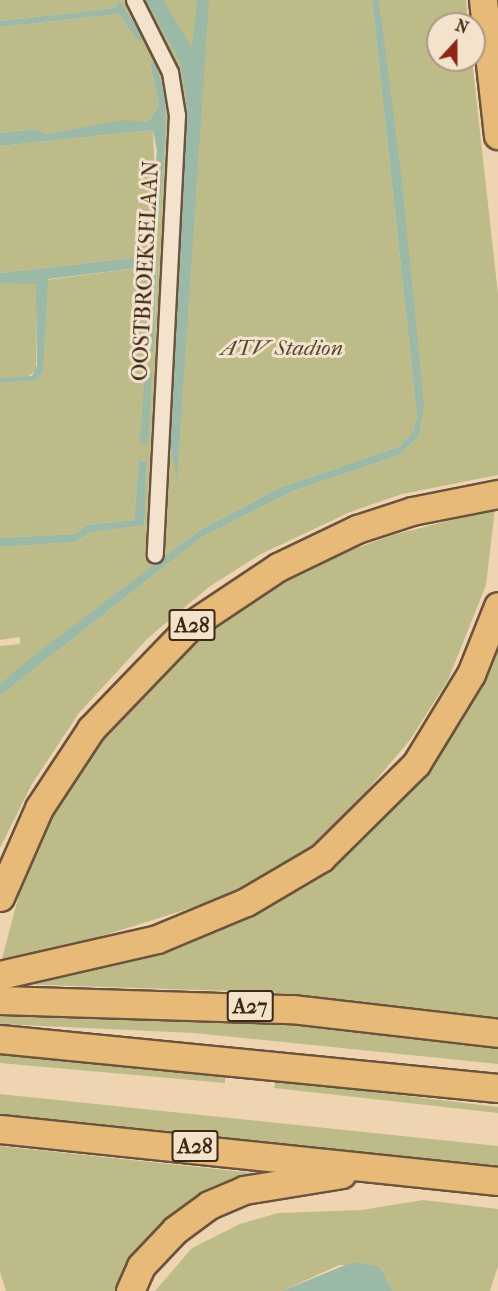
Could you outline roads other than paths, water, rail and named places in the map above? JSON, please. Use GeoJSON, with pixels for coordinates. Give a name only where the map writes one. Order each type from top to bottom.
{"type":"FeatureCollection","features":[{"type":"Feature","properties":{"kind":"highway"},"geometry":{"type":"LineString","coordinates":[[483,0],[498,135]]}},
{"type":"Feature","properties":{"kind":"highway","name":"A28"},"geometry":{"type":"LineString","coordinates":[[0,897],[39,808],[91,729],[191,625],[278,567],[357,530],[412,511],[498,494]]}},
{"type":"Feature","properties":{"kind":"highway"},"geometry":{"type":"LineString","coordinates":[[0,975],[157,939],[246,902],[321,858],[416,764],[471,674],[498,606]]}},
{"type":"Feature","properties":{"kind":"highway","name":"A27"},"geometry":{"type":"LineString","coordinates":[[0,1000],[281,1008],[498,1033]]}},
{"type":"Feature","properties":{"kind":"highway"},"geometry":{"type":"LineString","coordinates":[[0,1039],[498,1088]]}},
{"type":"Feature","properties":{"kind":"highway","name":"A28"},"geometry":{"type":"LineString","coordinates":[[0,1129],[498,1181]]}},
{"type":"Feature","properties":{"kind":"highway"},"geometry":{"type":"LineString","coordinates":[[130,1291],[141,1266],[175,1230],[209,1205],[279,1182],[389,1168]]}},
{"type":"Feature","properties":{"kind":"street","name":"OOSTBROEKSELAAN"},"geometry":{"type":"LineString","coordinates":[[134,0],[170,72],[177,115],[155,554]]}},
{"type":"Feature","properties":{"kind":"park label","name":"ATV Stadion"},"geometry":{"type":"Point","coordinates":[282,349]}}]}
